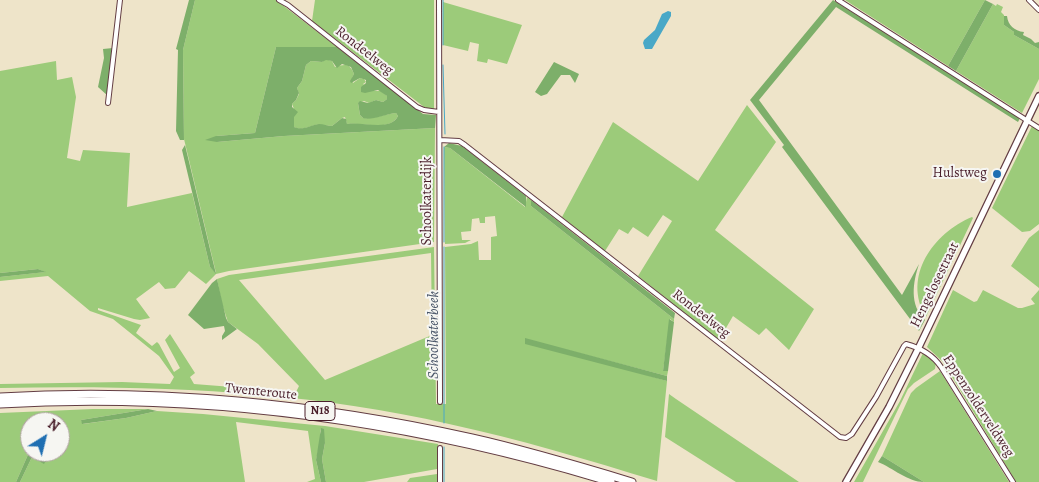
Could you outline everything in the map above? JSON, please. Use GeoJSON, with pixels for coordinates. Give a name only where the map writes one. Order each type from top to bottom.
{"type":"FeatureCollection","features":[{"type":"Feature","properties":{"kind":"highway","name":"Twenteroute"},"geometry":{"type":"LineString","coordinates":[[0,397],[152,396],[227,401],[329,412],[410,425],[473,438],[632,482]]}},
{"type":"Feature","properties":{"kind":"highway","name":"Twenteroute"},"geometry":{"type":"LineString","coordinates":[[0,404],[149,402],[284,412],[346,420],[472,444],[611,482]]}},
{"type":"Feature","properties":{"kind":"main road","name":"Hengelosestraat"},"geometry":{"type":"LineString","coordinates":[[846,482],[889,407],[918,349],[1039,96]]}},
{"type":"Feature","properties":{"kind":"street"},"geometry":{"type":"LineString","coordinates":[[108,103],[120,0]]}},
{"type":"Feature","properties":{"kind":"street","name":"Rondeelweg"},"geometry":{"type":"LineString","coordinates":[[279,0],[288,5],[417,107],[439,112]]}},
{"type":"Feature","properties":{"kind":"street","name":"Schoolkaterdijk"},"geometry":{"type":"LineString","coordinates":[[439,0],[440,402]]}},
{"type":"Feature","properties":{"kind":"street"},"geometry":{"type":"LineString","coordinates":[[838,0],[1039,128]]}},
{"type":"Feature","properties":{"kind":"street"},"geometry":{"type":"LineString","coordinates":[[1029,0],[1039,10]]}},
{"type":"Feature","properties":{"kind":"street","name":"Rondeelweg"},"geometry":{"type":"LineString","coordinates":[[440,140],[459,141],[465,145],[840,437],[846,438],[852,434],[876,397],[904,346],[906,344],[918,349]]}},
{"type":"Feature","properties":{"kind":"street","name":"Eppenzolderveldweg"},"geometry":{"type":"LineString","coordinates":[[918,349],[932,356],[942,367],[1013,482]]}},
{"type":"Feature","properties":{"kind":"street"},"geometry":{"type":"LineString","coordinates":[[440,448],[440,482]]}},
{"type":"Feature","properties":{"kind":"green space"},"geometry":{"type":"Polygon","coordinates":[[[189,0],[195,0],[183,50],[184,140],[180,140],[176,131],[178,50],[176,49],[189,0]]]}},
{"type":"Feature","properties":{"kind":"green space"},"geometry":{"type":"Polygon","coordinates":[[[195,0],[276,0],[337,47],[276,47],[255,133],[216,136],[217,142],[284,136],[435,128],[434,242],[229,271],[216,274],[206,284],[189,271],[175,288],[165,289],[159,282],[136,299],[150,318],[140,320],[98,308],[98,310],[141,325],[136,333],[152,346],[157,342],[159,344],[174,372],[180,368],[165,340],[170,334],[195,373],[190,377],[194,384],[296,392],[299,386],[258,344],[228,322],[217,279],[229,275],[434,247],[436,404],[446,404],[445,247],[471,244],[478,241],[479,260],[491,260],[491,237],[497,236],[495,216],[485,217],[485,223],[480,223],[479,218],[472,219],[471,231],[461,232],[462,240],[471,240],[465,243],[445,244],[444,147],[450,148],[525,207],[527,197],[531,200],[531,206],[674,319],[674,322],[670,319],[663,371],[668,371],[667,376],[525,339],[667,381],[657,481],[501,436],[394,413],[338,404],[226,392],[169,389],[0,388],[0,384],[122,382],[170,384],[174,377],[159,356],[113,319],[90,311],[48,276],[0,281],[0,277],[45,272],[38,269],[0,273],[0,71],[56,61],[57,80],[72,77],[76,97],[67,158],[80,161],[83,150],[130,153],[127,207],[192,193],[210,267],[216,273],[184,139],[183,50],[195,0]],[[431,253],[239,280],[325,380],[432,335],[431,253]]]}},
{"type":"Feature","properties":{"kind":"green space"},"geometry":{"type":"Polygon","coordinates":[[[315,0],[434,0],[434,110],[428,110],[312,21],[315,0]]]}},
{"type":"Feature","properties":{"kind":"green space"},"geometry":{"type":"Polygon","coordinates":[[[833,0],[1020,118],[1018,122],[836,7],[759,100],[902,295],[919,264],[915,278],[914,300],[916,307],[925,320],[919,331],[782,147],[784,145],[750,100],[833,0]]]}},
{"type":"Feature","properties":{"kind":"green space"},"geometry":{"type":"Polygon","coordinates":[[[845,0],[985,0],[948,66],[845,0]]]}},
{"type":"Feature","properties":{"kind":"green space"},"geometry":{"type":"Polygon","coordinates":[[[985,0],[993,4],[956,71],[948,66],[985,0]]]}},
{"type":"Feature","properties":{"kind":"green space"},"geometry":{"type":"Polygon","coordinates":[[[443,2],[522,25],[507,64],[488,59],[487,63],[477,61],[479,44],[470,42],[468,51],[443,45],[443,2]]]}},
{"type":"Feature","properties":{"kind":"green space"},"geometry":{"type":"Polygon","coordinates":[[[993,4],[1003,7],[1001,12],[1004,15],[1004,25],[1014,32],[1014,35],[1039,49],[1039,79],[1022,113],[956,71],[993,4]]]}},
{"type":"Feature","properties":{"kind":"green space"},"geometry":{"type":"Polygon","coordinates":[[[1004,16],[1007,16],[1010,25],[1014,29],[1024,32],[1023,35],[1035,43],[1039,42],[1039,49],[1014,35],[1014,32],[1004,25],[1004,16]]]}},
{"type":"Feature","properties":{"kind":"green space"},"geometry":{"type":"Polygon","coordinates":[[[276,47],[337,47],[423,114],[436,115],[435,128],[284,136],[217,142],[205,140],[216,136],[255,133],[276,47]],[[311,61],[306,65],[302,81],[297,88],[299,93],[292,104],[292,107],[298,112],[294,117],[294,127],[303,128],[319,124],[332,126],[342,118],[346,119],[347,124],[382,125],[394,121],[398,116],[396,113],[370,119],[363,118],[360,115],[358,103],[360,101],[368,103],[376,100],[383,102],[387,99],[387,96],[378,90],[361,92],[361,87],[366,83],[366,80],[360,78],[351,83],[350,81],[354,74],[351,67],[342,64],[337,68],[332,61],[311,61]]]}},
{"type":"Feature","properties":{"kind":"green space"},"geometry":{"type":"Polygon","coordinates":[[[113,48],[108,96],[98,87],[104,58],[103,49],[113,48]]]}},
{"type":"Feature","properties":{"kind":"green space"},"geometry":{"type":"Polygon","coordinates":[[[325,59],[332,61],[335,67],[349,66],[354,74],[352,78],[353,83],[360,78],[364,79],[366,82],[363,84],[373,91],[381,91],[387,96],[387,99],[383,102],[376,100],[369,103],[364,101],[358,103],[360,115],[363,118],[396,113],[398,116],[394,121],[382,125],[347,124],[345,117],[332,126],[317,125],[302,129],[294,127],[294,109],[292,104],[299,94],[297,88],[302,81],[306,65],[311,61],[322,62],[325,59]]]}},
{"type":"Feature","properties":{"kind":"green space"},"geometry":{"type":"Polygon","coordinates":[[[554,62],[579,74],[575,83],[570,75],[561,75],[547,94],[541,96],[535,92],[554,62]]]}},
{"type":"Feature","properties":{"kind":"green space"},"geometry":{"type":"Polygon","coordinates":[[[747,105],[776,142],[715,230],[814,309],[789,350],[766,328],[759,335],[733,316],[719,340],[638,276],[672,221],[663,215],[648,237],[633,227],[628,234],[619,229],[605,251],[562,217],[613,122],[698,181],[747,105]]]}},
{"type":"Feature","properties":{"kind":"green space"},"geometry":{"type":"Polygon","coordinates":[[[1032,126],[1039,129],[1039,224],[1030,231],[1022,232],[992,208],[1032,126]]]}},
{"type":"Feature","properties":{"kind":"green space"},"geometry":{"type":"Polygon","coordinates":[[[449,143],[462,146],[526,196],[526,207],[450,148],[444,147],[449,143]]]}},
{"type":"Feature","properties":{"kind":"green space"},"geometry":{"type":"Polygon","coordinates":[[[185,145],[216,274],[210,267],[182,150],[185,145]]]}},
{"type":"Feature","properties":{"kind":"green space"},"geometry":{"type":"Polygon","coordinates":[[[531,200],[675,313],[674,319],[531,206],[531,200]]]}},
{"type":"Feature","properties":{"kind":"green space"},"geometry":{"type":"Polygon","coordinates":[[[972,217],[926,317],[919,302],[918,287],[920,272],[925,258],[945,234],[958,224],[972,217]]]}},
{"type":"Feature","properties":{"kind":"green space"},"geometry":{"type":"Polygon","coordinates":[[[1039,230],[1039,288],[1011,266],[1029,238],[1039,230]]]}},
{"type":"Feature","properties":{"kind":"green space"},"geometry":{"type":"Polygon","coordinates":[[[38,269],[46,272],[0,277],[0,273],[38,269]]]}},
{"type":"Feature","properties":{"kind":"green space"},"geometry":{"type":"Polygon","coordinates":[[[217,279],[226,318],[237,329],[222,340],[225,331],[224,326],[204,329],[188,315],[217,279]]]}},
{"type":"Feature","properties":{"kind":"green space"},"geometry":{"type":"Polygon","coordinates":[[[953,290],[974,302],[977,301],[983,290],[1018,308],[1022,308],[1035,304],[1031,299],[1039,290],[1039,482],[1016,482],[943,362],[927,347],[953,290]]]}},
{"type":"Feature","properties":{"kind":"green space"},"geometry":{"type":"Polygon","coordinates":[[[669,319],[674,322],[668,371],[663,371],[669,319]]]}},
{"type":"Feature","properties":{"kind":"green space"},"geometry":{"type":"Polygon","coordinates":[[[525,338],[667,376],[667,381],[525,344],[525,338]]]}},
{"type":"Feature","properties":{"kind":"green space"},"geometry":{"type":"Polygon","coordinates":[[[923,353],[936,362],[935,369],[908,389],[863,482],[854,482],[900,401],[923,353]]]}},
{"type":"Feature","properties":{"kind":"green space"},"geometry":{"type":"Polygon","coordinates":[[[940,371],[1009,482],[924,482],[882,456],[911,393],[940,371]]]}},
{"type":"Feature","properties":{"kind":"green space"},"geometry":{"type":"Polygon","coordinates":[[[669,394],[799,482],[736,482],[665,437],[669,394]]]}},
{"type":"Feature","properties":{"kind":"green space"},"geometry":{"type":"Polygon","coordinates":[[[148,409],[81,420],[83,424],[126,418],[157,411],[325,426],[438,444],[438,464],[437,469],[364,482],[326,482],[322,459],[325,443],[320,429],[320,442],[316,460],[321,482],[307,482],[315,479],[308,431],[236,422],[245,482],[20,482],[30,462],[70,462],[70,412],[23,412],[148,409]]]}},
{"type":"Feature","properties":{"kind":"green space"},"geometry":{"type":"Polygon","coordinates":[[[148,409],[157,411],[126,418],[82,424],[81,420],[148,409]]]}},
{"type":"Feature","properties":{"kind":"green space"},"geometry":{"type":"Polygon","coordinates":[[[20,412],[20,462],[25,462],[16,482],[0,482],[0,413],[20,412]]]}},
{"type":"Feature","properties":{"kind":"green space"},"geometry":{"type":"Polygon","coordinates":[[[321,428],[324,429],[325,443],[322,459],[326,482],[321,482],[316,460],[321,428]]]}},
{"type":"Feature","properties":{"kind":"green space"},"geometry":{"type":"Polygon","coordinates":[[[882,456],[924,482],[912,480],[878,462],[882,456]]]}},
{"type":"Feature","properties":{"kind":"green space"},"geometry":{"type":"Polygon","coordinates":[[[25,462],[30,462],[20,482],[16,482],[25,462]]]}},
{"type":"Feature","properties":{"kind":"green space"},"geometry":{"type":"Polygon","coordinates":[[[437,474],[437,482],[407,482],[410,478],[437,474]]]}},
{"type":"Feature","properties":{"kind":"water"},"geometry":{"type":"Polygon","coordinates":[[[668,11],[671,12],[671,16],[652,49],[645,49],[644,40],[655,30],[662,14],[668,11]]]}},
{"type":"Feature","properties":{"kind":"waterway","name":"Schoolkaterbeek"},"geometry":{"type":"LineString","coordinates":[[443,0],[443,45]]}},
{"type":"Feature","properties":{"kind":"waterway","name":"Schoolkaterbeek"},"geometry":{"type":"LineString","coordinates":[[443,65],[445,134]]}},
{"type":"Feature","properties":{"kind":"waterway","name":"Schoolkaterbeek"},"geometry":{"type":"LineString","coordinates":[[444,147],[444,242]]}},
{"type":"Feature","properties":{"kind":"waterway","name":"Schoolkaterbeek"},"geometry":{"type":"LineString","coordinates":[[444,247],[444,423]]}},
{"type":"Feature","properties":{"kind":"waterway","name":"Schoolkaterbeek"},"geometry":{"type":"LineString","coordinates":[[444,447],[444,482]]}},
{"type":"Feature","properties":{"kind":"place","name":"Hulstweg"},"geometry":{"type":"Point","coordinates":[997,174]}}]}
